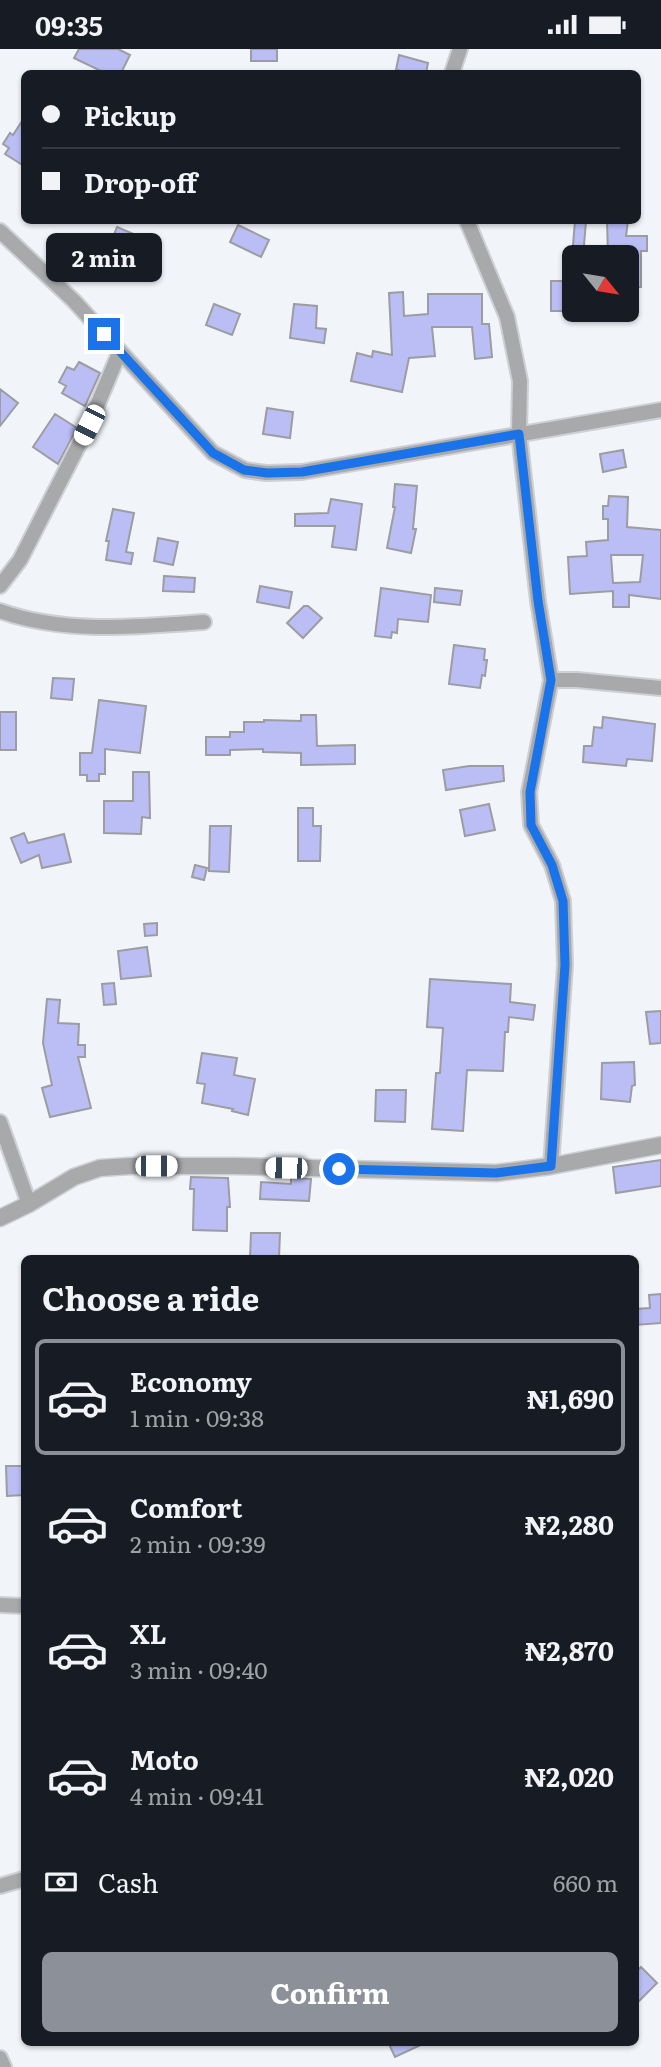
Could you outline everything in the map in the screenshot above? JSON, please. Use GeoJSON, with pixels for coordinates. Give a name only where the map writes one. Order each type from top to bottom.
{"type":"FeatureCollection","features":[{"type":"Feature","properties":{"kind":"street"},"geometry":{"type":"LineString","coordinates":[[453,70],[460,49]]}},
{"type":"Feature","properties":{"kind":"street"},"geometry":{"type":"LineString","coordinates":[[468,224],[507,317],[520,381],[519,434],[538,601],[551,680],[530,792],[531,825],[552,865],[563,901],[565,965],[551,1166]]}},
{"type":"Feature","properties":{"kind":"street"},"geometry":{"type":"LineString","coordinates":[[0,231],[74,301],[213,453],[244,470],[267,473],[302,472],[661,410]]}},
{"type":"Feature","properties":{"kind":"street"},"geometry":{"type":"LineString","coordinates":[[0,586],[20,560],[89,425],[120,351]]}},
{"type":"Feature","properties":{"kind":"street"},"geometry":{"type":"LineString","coordinates":[[0,611],[24,619],[97,627],[204,622]]}},
{"type":"Feature","properties":{"kind":"street"},"geometry":{"type":"LineString","coordinates":[[551,680],[661,688]]}},
{"type":"Feature","properties":{"kind":"street"},"geometry":{"type":"LineString","coordinates":[[0,1122],[29,1204]]}},
{"type":"Feature","properties":{"kind":"street"},"geometry":{"type":"LineString","coordinates":[[0,1218],[74,1177],[100,1168],[234,1166],[496,1173],[551,1166],[661,1145]]}},
{"type":"Feature","properties":{"kind":"street"},"geometry":{"type":"LineString","coordinates":[[0,1605],[21,1607]]}},
{"type":"Feature","properties":{"kind":"street"},"geometry":{"type":"LineString","coordinates":[[0,1886],[21,1880]]}},
{"type":"Feature","properties":{"kind":"street"},"geometry":{"type":"LineString","coordinates":[[0,2058],[4,2067]]}},
{"type":"Feature","properties":{"kind":"building"},"geometry":{"type":"Polygon","coordinates":[[[79,49],[118,49],[130,55],[122,70],[99,70],[74,58],[79,49]]]}},
{"type":"Feature","properties":{"kind":"building"},"geometry":{"type":"Polygon","coordinates":[[[251,49],[277,49],[277,61],[251,61],[251,49]]]}},
{"type":"Feature","properties":{"kind":"building"},"geometry":{"type":"Polygon","coordinates":[[[399,55],[428,63],[427,70],[396,70],[399,55]]]}},
{"type":"Feature","properties":{"kind":"building"},"geometry":{"type":"Polygon","coordinates":[[[21,123],[21,164],[5,154],[9,148],[3,144],[10,133],[13,135],[21,123]]]}},
{"type":"Feature","properties":{"kind":"building"},"geometry":{"type":"Polygon","coordinates":[[[575,224],[586,224],[584,245],[573,245],[575,224]]]}},
{"type":"Feature","properties":{"kind":"building"},"geometry":{"type":"Polygon","coordinates":[[[607,224],[628,224],[626,236],[647,236],[647,251],[641,251],[641,287],[639,245],[608,245],[607,224]]]}},
{"type":"Feature","properties":{"kind":"building"},"geometry":{"type":"Polygon","coordinates":[[[238,225],[269,240],[261,257],[230,242],[238,225]]]}},
{"type":"Feature","properties":{"kind":"building"},"geometry":{"type":"Polygon","coordinates":[[[117,227],[157,244],[148,264],[109,247],[117,227]]]}},
{"type":"Feature","properties":{"kind":"building"},"geometry":{"type":"Polygon","coordinates":[[[551,281],[562,281],[562,311],[551,311],[551,281]]]}},
{"type":"Feature","properties":{"kind":"building"},"geometry":{"type":"Polygon","coordinates":[[[403,292],[404,316],[428,314],[428,294],[482,294],[482,324],[489,324],[492,357],[475,359],[472,327],[432,327],[435,356],[409,358],[402,392],[351,381],[357,353],[372,357],[373,351],[392,355],[389,293],[403,292]]]}},
{"type":"Feature","properties":{"kind":"building"},"geometry":{"type":"Polygon","coordinates":[[[214,304],[240,314],[232,335],[206,325],[214,304]]]}},
{"type":"Feature","properties":{"kind":"building"},"geometry":{"type":"Polygon","coordinates":[[[294,304],[317,306],[316,328],[326,329],[324,343],[290,338],[294,304]]]}},
{"type":"Feature","properties":{"kind":"building"},"geometry":{"type":"Polygon","coordinates":[[[79,362],[100,373],[85,406],[62,393],[66,386],[59,382],[67,367],[74,370],[79,362]]]}},
{"type":"Feature","properties":{"kind":"building"},"geometry":{"type":"Polygon","coordinates":[[[0,389],[18,403],[0,426],[0,389]]]}},
{"type":"Feature","properties":{"kind":"building"},"geometry":{"type":"Polygon","coordinates":[[[267,408],[293,412],[290,438],[263,434],[267,408]]]}},
{"type":"Feature","properties":{"kind":"building"},"geometry":{"type":"Polygon","coordinates":[[[55,414],[77,428],[58,464],[33,447],[55,414]]]}},
{"type":"Feature","properties":{"kind":"building"},"geometry":{"type":"Polygon","coordinates":[[[623,450],[626,467],[603,472],[600,454],[623,450]]]}},
{"type":"Feature","properties":{"kind":"building"},"geometry":{"type":"Polygon","coordinates":[[[395,484],[417,486],[413,529],[416,529],[411,553],[387,548],[395,507],[395,484]]]}},
{"type":"Feature","properties":{"kind":"building"},"geometry":{"type":"Polygon","coordinates":[[[609,496],[628,497],[627,527],[661,530],[661,599],[629,595],[629,607],[613,607],[613,591],[570,594],[568,557],[587,556],[586,542],[608,540],[608,519],[603,519],[603,506],[608,506],[609,496]],[[611,555],[613,583],[640,582],[643,555],[611,555]]]}},
{"type":"Feature","properties":{"kind":"building"},"geometry":{"type":"Polygon","coordinates":[[[331,499],[362,504],[356,550],[332,547],[335,526],[295,526],[295,514],[328,513],[331,499]]]}},
{"type":"Feature","properties":{"kind":"building"},"geometry":{"type":"Polygon","coordinates":[[[113,509],[134,513],[126,552],[133,553],[131,564],[106,560],[109,541],[106,541],[113,509]]]}},
{"type":"Feature","properties":{"kind":"building"},"geometry":{"type":"Polygon","coordinates":[[[158,538],[178,542],[173,565],[154,561],[158,538]]]}},
{"type":"Feature","properties":{"kind":"building"},"geometry":{"type":"Polygon","coordinates":[[[164,576],[195,578],[194,592],[163,591],[164,576]]]}},
{"type":"Feature","properties":{"kind":"building"},"geometry":{"type":"Polygon","coordinates":[[[260,586],[292,592],[289,608],[257,602],[260,586]]]}},
{"type":"Feature","properties":{"kind":"building"},"geometry":{"type":"Polygon","coordinates":[[[381,588],[431,595],[428,622],[398,619],[397,633],[392,632],[391,638],[375,636],[381,588]]]}},
{"type":"Feature","properties":{"kind":"building"},"geometry":{"type":"Polygon","coordinates":[[[435,588],[462,591],[460,605],[434,602],[435,588]]]}},
{"type":"Feature","properties":{"kind":"building"},"geometry":{"type":"Polygon","coordinates":[[[304,606],[308,606],[322,618],[303,638],[287,623],[304,606]]]}},
{"type":"Feature","properties":{"kind":"building"},"geometry":{"type":"Polygon","coordinates":[[[454,645],[485,649],[485,676],[482,675],[480,688],[449,684],[454,645]]]}},
{"type":"Feature","properties":{"kind":"building"},"geometry":{"type":"Polygon","coordinates":[[[53,678],[74,679],[72,700],[51,698],[53,678]]]}},
{"type":"Feature","properties":{"kind":"building"},"geometry":{"type":"Polygon","coordinates":[[[99,700],[146,706],[140,753],[105,749],[105,774],[99,774],[99,781],[87,781],[87,775],[80,775],[80,753],[92,753],[99,700]]]}},
{"type":"Feature","properties":{"kind":"building"},"geometry":{"type":"Polygon","coordinates":[[[0,712],[16,712],[16,750],[0,750],[0,712]]]}},
{"type":"Feature","properties":{"kind":"building"},"geometry":{"type":"Polygon","coordinates":[[[301,715],[316,715],[317,746],[355,745],[355,764],[301,765],[301,753],[263,752],[263,749],[230,750],[230,755],[206,755],[206,737],[230,737],[230,732],[244,732],[244,722],[301,721],[301,715]]]}},
{"type":"Feature","properties":{"kind":"building"},"geometry":{"type":"Polygon","coordinates":[[[603,717],[655,724],[652,761],[627,759],[626,766],[583,762],[584,746],[592,746],[594,727],[602,728],[603,717]]]}},
{"type":"Feature","properties":{"kind":"building"},"geometry":{"type":"Polygon","coordinates":[[[469,766],[503,766],[504,781],[446,790],[443,770],[469,766]]]}},
{"type":"Feature","properties":{"kind":"building"},"geometry":{"type":"Polygon","coordinates":[[[133,772],[149,772],[150,818],[142,817],[141,834],[104,833],[104,801],[133,801],[133,772]]]}},
{"type":"Feature","properties":{"kind":"building"},"geometry":{"type":"Polygon","coordinates":[[[489,804],[495,830],[465,836],[460,810],[489,804]]]}},
{"type":"Feature","properties":{"kind":"building"},"geometry":{"type":"Polygon","coordinates":[[[298,808],[313,808],[313,826],[321,826],[320,861],[298,861],[298,808]]]}},
{"type":"Feature","properties":{"kind":"building"},"geometry":{"type":"Polygon","coordinates":[[[210,826],[231,826],[229,872],[209,871],[210,826]]]}},
{"type":"Feature","properties":{"kind":"building"},"geometry":{"type":"Polygon","coordinates":[[[24,833],[28,843],[64,834],[71,862],[42,868],[39,855],[21,863],[11,838],[24,833]]]}},
{"type":"Feature","properties":{"kind":"building"},"geometry":{"type":"Polygon","coordinates":[[[195,865],[207,868],[204,880],[192,877],[195,865]]]}},
{"type":"Feature","properties":{"kind":"building"},"geometry":{"type":"Polygon","coordinates":[[[157,923],[157,935],[145,936],[144,924],[157,923]]]}},
{"type":"Feature","properties":{"kind":"building"},"geometry":{"type":"Polygon","coordinates":[[[147,947],[151,976],[121,979],[118,951],[147,947]]]}},
{"type":"Feature","properties":{"kind":"building"},"geometry":{"type":"Polygon","coordinates":[[[430,979],[511,984],[510,1002],[535,1005],[533,1020],[509,1017],[508,1032],[505,1032],[503,1071],[467,1070],[463,1131],[432,1129],[443,1028],[427,1027],[430,979]]]}},
{"type":"Feature","properties":{"kind":"building"},"geometry":{"type":"Polygon","coordinates":[[[114,983],[116,1004],[104,1005],[102,984],[114,983]]]}},
{"type":"Feature","properties":{"kind":"building"},"geometry":{"type":"Polygon","coordinates":[[[47,999],[60,1000],[58,1023],[79,1024],[78,1045],[85,1045],[85,1057],[78,1057],[91,1108],[50,1117],[42,1088],[52,1085],[43,1043],[47,999]]]}},
{"type":"Feature","properties":{"kind":"building"},"geometry":{"type":"Polygon","coordinates":[[[661,1011],[661,1043],[650,1044],[646,1012],[661,1011]]]}},
{"type":"Feature","properties":{"kind":"building"},"geometry":{"type":"Polygon","coordinates":[[[202,1053],[237,1058],[234,1075],[255,1079],[248,1115],[202,1103],[205,1084],[197,1083],[202,1053]]]}},
{"type":"Feature","properties":{"kind":"building"},"geometry":{"type":"Polygon","coordinates":[[[634,1062],[635,1085],[632,1086],[630,1102],[601,1099],[602,1063],[634,1062]]]}},
{"type":"Feature","properties":{"kind":"building"},"geometry":{"type":"Polygon","coordinates":[[[376,1090],[406,1090],[405,1122],[375,1121],[376,1090]]]}},
{"type":"Feature","properties":{"kind":"building"},"geometry":{"type":"Polygon","coordinates":[[[661,1160],[661,1186],[616,1193],[613,1167],[661,1160]]]}},
{"type":"Feature","properties":{"kind":"building"},"geometry":{"type":"Polygon","coordinates":[[[191,1177],[228,1178],[230,1207],[227,1207],[227,1231],[193,1230],[194,1189],[190,1189],[191,1177]]]}},
{"type":"Feature","properties":{"kind":"building"},"geometry":{"type":"Polygon","coordinates":[[[291,1178],[311,1179],[309,1201],[260,1199],[261,1182],[291,1184],[291,1178]]]}},
{"type":"Feature","properties":{"kind":"building"},"geometry":{"type":"Polygon","coordinates":[[[251,1233],[280,1233],[279,1255],[250,1255],[251,1233]]]}},
{"type":"Feature","properties":{"kind":"building"},"geometry":{"type":"Polygon","coordinates":[[[661,1294],[661,1323],[639,1325],[639,1309],[650,1308],[649,1295],[661,1294]]]}},
{"type":"Feature","properties":{"kind":"building"},"geometry":{"type":"Polygon","coordinates":[[[6,1466],[21,1466],[21,1495],[7,1496],[6,1466]]]}},
{"type":"Feature","properties":{"kind":"building"},"geometry":{"type":"Polygon","coordinates":[[[641,1967],[657,1983],[639,2001],[641,1967]]]}},
{"type":"Feature","properties":{"kind":"building"},"geometry":{"type":"Polygon","coordinates":[[[390,2046],[418,2046],[395,2057],[390,2046]]]}},
{"type":"Feature","properties":{"kind":"route"},"geometry":{"type":"LineString","coordinates":[[104,334],[213,453],[244,470],[267,473],[302,472],[519,434],[538,601],[551,680],[530,792],[531,825],[552,865],[563,901],[565,965],[551,1166],[496,1173],[339,1169]]}}]}
